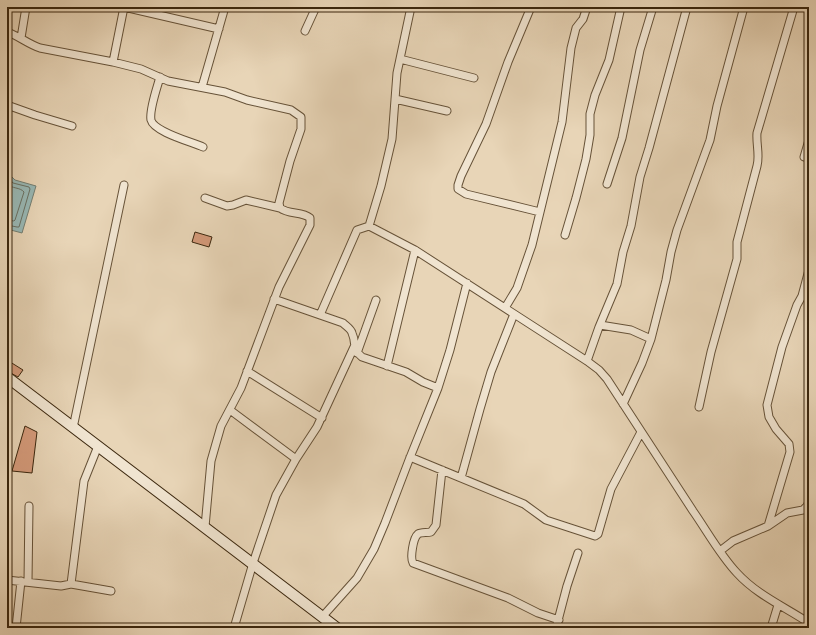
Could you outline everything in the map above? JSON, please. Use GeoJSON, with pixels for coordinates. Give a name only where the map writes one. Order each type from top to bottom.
{"type":"FeatureCollection","features":[{"type":"Feature","properties":{"kind":"main road"},"geometry":{"type":"LineString","coordinates":[[7,377],[337,628]]}},
{"type":"Feature","properties":{"kind":"street"},"geometry":{"type":"LineString","coordinates":[[21,38],[26,7]]}},
{"type":"Feature","properties":{"kind":"street"},"geometry":{"type":"LineString","coordinates":[[114,62],[124,7],[219,29]]}},
{"type":"Feature","properties":{"kind":"street"},"geometry":{"type":"LineString","coordinates":[[202,88],[225,7]]}},
{"type":"Feature","properties":{"kind":"street"},"geometry":{"type":"LineString","coordinates":[[305,31],[316,7]]}},
{"type":"Feature","properties":{"kind":"street"},"geometry":{"type":"LineString","coordinates":[[369,226],[381,186],[392,139],[397,73],[411,7]]}},
{"type":"Feature","properties":{"kind":"street"},"geometry":{"type":"LineString","coordinates":[[530,7],[508,62],[486,124],[460,176],[458,189],[466,194],[540,212]]}},
{"type":"Feature","properties":{"kind":"street"},"geometry":{"type":"LineString","coordinates":[[505,308],[517,288],[532,245],[562,122],[571,48],[576,28],[583,19],[587,7]]}},
{"type":"Feature","properties":{"kind":"street"},"geometry":{"type":"LineString","coordinates":[[565,235],[586,159],[590,135],[590,114],[595,95],[609,60],[621,7]]}},
{"type":"Feature","properties":{"kind":"street"},"geometry":{"type":"LineString","coordinates":[[607,184],[622,138],[640,50],[653,7]]}},
{"type":"Feature","properties":{"kind":"street"},"geometry":{"type":"LineString","coordinates":[[587,361],[600,324],[617,284],[623,252],[631,226],[640,177],[650,148],[687,7]]}},
{"type":"Feature","properties":{"kind":"street"},"geometry":{"type":"LineString","coordinates":[[623,404],[642,363],[651,339],[677,230],[710,140],[717,106],[744,7]]}},
{"type":"Feature","properties":{"kind":"street"},"geometry":{"type":"LineString","coordinates":[[699,407],[710,352],[737,259],[737,242],[758,166],[757,133],[794,7]]}},
{"type":"Feature","properties":{"kind":"street"},"geometry":{"type":"LineString","coordinates":[[7,32],[21,38],[33,46],[114,62],[141,69],[168,81],[291,110],[301,117],[301,129],[278,203],[284,212],[302,214],[310,218],[310,225],[274,299],[247,371],[230,410],[221,426],[211,461],[205,527]]}},
{"type":"Feature","properties":{"kind":"street"},"geometry":{"type":"LineString","coordinates":[[400,59],[474,78]]}},
{"type":"Feature","properties":{"kind":"street"},"geometry":{"type":"LineString","coordinates":[[160,77],[151,111],[153,125],[161,131],[203,146]]}},
{"type":"Feature","properties":{"kind":"street"},"geometry":{"type":"LineString","coordinates":[[395,99],[447,111]]}},
{"type":"Feature","properties":{"kind":"street"},"geometry":{"type":"LineString","coordinates":[[7,104],[35,115],[72,126]]}},
{"type":"Feature","properties":{"kind":"street"},"geometry":{"type":"LineString","coordinates":[[804,157],[809,140]]}},
{"type":"Feature","properties":{"kind":"street"},"geometry":{"type":"LineString","coordinates":[[73,428],[124,185]]}},
{"type":"Feature","properties":{"kind":"street"},"geometry":{"type":"LineString","coordinates":[[205,198],[228,206],[246,200],[280,208]]}},
{"type":"Feature","properties":{"kind":"street"},"geometry":{"type":"LineString","coordinates":[[320,314],[357,230],[369,226],[415,250],[599,370],[607,379],[720,551],[737,573],[750,586],[778,605],[809,623]]}},
{"type":"Feature","properties":{"kind":"street"},"geometry":{"type":"LineString","coordinates":[[388,366],[415,250]]}},
{"type":"Feature","properties":{"kind":"street"},"geometry":{"type":"LineString","coordinates":[[768,526],[790,452],[789,444],[776,429],[769,417],[767,405],[782,347],[795,310],[802,296],[809,270]]}},
{"type":"Feature","properties":{"kind":"street"},"geometry":{"type":"LineString","coordinates":[[323,616],[357,578],[374,549],[386,523],[410,457],[438,388],[450,350],[467,283]]}},
{"type":"Feature","properties":{"kind":"street"},"geometry":{"type":"LineString","coordinates":[[274,299],[337,320],[350,330],[356,350],[362,357],[406,372],[423,382],[438,388]]}},
{"type":"Feature","properties":{"kind":"street"},"geometry":{"type":"LineString","coordinates":[[234,628],[253,563],[276,495],[296,459],[322,418],[356,350],[376,300]]}},
{"type":"Feature","properties":{"kind":"street"},"geometry":{"type":"LineString","coordinates":[[461,478],[491,372],[514,314]]}},
{"type":"Feature","properties":{"kind":"street"},"geometry":{"type":"LineString","coordinates":[[600,324],[631,330],[651,339]]}},
{"type":"Feature","properties":{"kind":"street"},"geometry":{"type":"LineString","coordinates":[[247,371],[322,418]]}},
{"type":"Feature","properties":{"kind":"street"},"geometry":{"type":"LineString","coordinates":[[230,410],[296,459]]}},
{"type":"Feature","properties":{"kind":"street"},"geometry":{"type":"LineString","coordinates":[[410,457],[524,504],[546,520],[592,536],[597,536],[611,489],[641,432]]}},
{"type":"Feature","properties":{"kind":"street"},"geometry":{"type":"LineString","coordinates":[[71,584],[84,481],[98,446]]}},
{"type":"Feature","properties":{"kind":"street"},"geometry":{"type":"LineString","coordinates":[[442,470],[436,525],[431,532],[419,533],[416,536],[411,558],[413,563],[508,598],[538,613],[558,620]]}},
{"type":"Feature","properties":{"kind":"street"},"geometry":{"type":"LineString","coordinates":[[720,551],[733,542],[768,526],[787,513],[803,510],[809,502]]}},
{"type":"Feature","properties":{"kind":"street"},"geometry":{"type":"LineString","coordinates":[[16,628],[24,582],[29,506]]}},
{"type":"Feature","properties":{"kind":"street"},"geometry":{"type":"LineString","coordinates":[[556,628],[567,586],[578,553]]}},
{"type":"Feature","properties":{"kind":"street"},"geometry":{"type":"LineString","coordinates":[[7,580],[61,586],[71,584],[111,591]]}},
{"type":"Feature","properties":{"kind":"street"},"geometry":{"type":"LineString","coordinates":[[771,628],[778,605]]}},
{"type":"Feature","properties":{"kind":"water"},"geometry":{"type":"Polygon","coordinates":[[[7,172],[15,180],[36,186],[22,233],[7,229],[7,172]]]}},
{"type":"Feature","properties":{"kind":"building"},"geometry":{"type":"Polygon","coordinates":[[[195,232],[212,237],[209,247],[192,242],[195,232]]]}},
{"type":"Feature","properties":{"kind":"building"},"geometry":{"type":"Polygon","coordinates":[[[7,360],[23,370],[18,377],[7,371],[7,360]]]}},
{"type":"Feature","properties":{"kind":"building"},"geometry":{"type":"Polygon","coordinates":[[[25,426],[37,432],[32,473],[12,471],[25,426]]]}}]}
